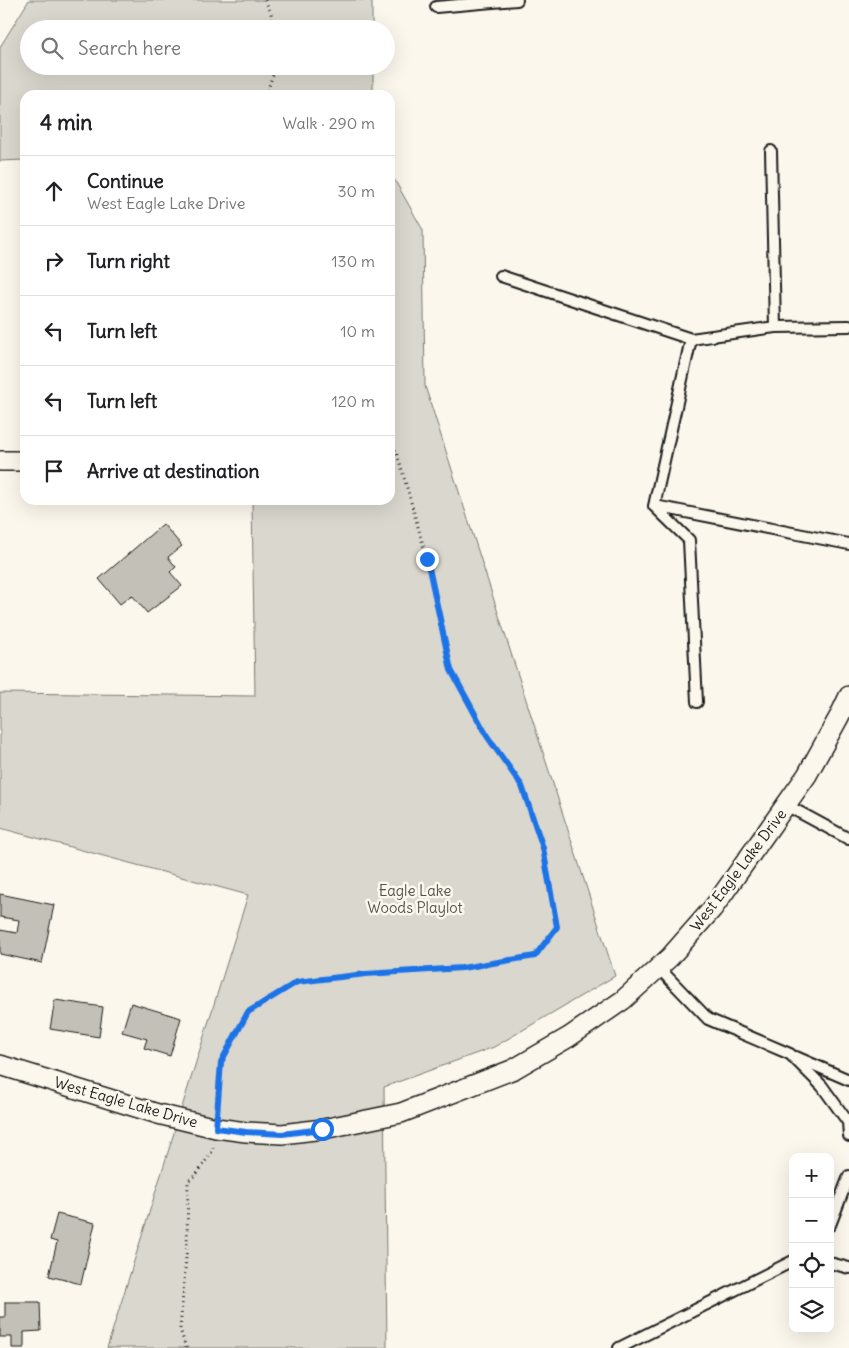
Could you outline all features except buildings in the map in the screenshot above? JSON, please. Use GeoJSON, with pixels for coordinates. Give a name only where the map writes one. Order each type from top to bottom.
{"type":"FeatureCollection","features":[{"type":"Feature","properties":{"kind":"street"},"geometry":{"type":"LineString","coordinates":[[0,461],[20,461]]}},
{"type":"Feature","properties":{"kind":"street","name":"West Eagle Lake Drive"},"geometry":{"type":"LineString","coordinates":[[0,1065],[158,1114],[216,1128],[282,1134],[322,1129],[401,1113],[514,1068],[568,1037],[623,1000],[659,968],[713,908],[807,775],[849,696]]}},
{"type":"Feature","properties":{"kind":"lane"},"geometry":{"type":"LineString","coordinates":[[436,7],[517,0]]}},
{"type":"Feature","properties":{"kind":"lane"},"geometry":{"type":"LineString","coordinates":[[771,151],[775,327]]}},
{"type":"Feature","properties":{"kind":"lane"},"geometry":{"type":"LineString","coordinates":[[501,276],[691,339],[775,327],[849,326]]}},
{"type":"Feature","properties":{"kind":"lane"},"geometry":{"type":"LineString","coordinates":[[654,506],[691,339]]}},
{"type":"Feature","properties":{"kind":"lane"},"geometry":{"type":"LineString","coordinates":[[654,506],[849,544]]}},
{"type":"Feature","properties":{"kind":"lane"},"geometry":{"type":"LineString","coordinates":[[654,506],[689,540],[697,702]]}},
{"type":"Feature","properties":{"kind":"lane"},"geometry":{"type":"LineString","coordinates":[[786,805],[849,839]]}},
{"type":"Feature","properties":{"kind":"lane"},"geometry":{"type":"LineString","coordinates":[[659,968],[708,1019],[849,1080]]}},
{"type":"Feature","properties":{"kind":"lane"},"geometry":{"type":"LineString","coordinates":[[790,1054],[822,1086],[848,1122],[849,1136]]}},
{"type":"Feature","properties":{"kind":"lane"},"geometry":{"type":"LineString","coordinates":[[834,1215],[849,1176]]}},
{"type":"Feature","properties":{"kind":"lane"},"geometry":{"type":"LineString","coordinates":[[619,1348],[789,1263]]}},
{"type":"Feature","properties":{"kind":"lane"},"geometry":{"type":"LineString","coordinates":[[834,1264],[849,1268]]}},
{"type":"Feature","properties":{"kind":"path"},"geometry":{"type":"LineString","coordinates":[[265,0],[271,13],[271,20]]}},
{"type":"Feature","properties":{"kind":"path"},"geometry":{"type":"LineString","coordinates":[[268,90],[273,75]]}},
{"type":"Feature","properties":{"kind":"path"},"geometry":{"type":"LineString","coordinates":[[186,1348],[180,1329],[187,1246],[188,1180],[197,1174],[213,1150],[221,1062],[248,1012],[297,982],[366,974],[462,968],[535,956],[557,927],[543,848],[522,786],[487,736],[451,670],[427,559],[395,450]]}},
{"type":"Feature","properties":{"kind":"path"},"geometry":{"type":"LineString","coordinates":[[395,463],[400,463]]}},
{"type":"Feature","properties":{"kind":"green space"},"geometry":{"type":"Polygon","coordinates":[[[29,0],[372,0],[372,20],[20,20],[20,75],[373,75],[373,90],[20,90],[20,160],[0,161],[0,47],[29,0]]]}},
{"type":"Feature","properties":{"kind":"green space","name":"Eagle Lake Woods Playlot"},"geometry":{"type":"Polygon","coordinates":[[[395,181],[423,230],[425,386],[615,976],[494,1047],[384,1087],[387,1348],[107,1348],[248,895],[0,828],[0,693],[255,696],[252,505],[395,505],[395,181]]]}},
{"type":"Feature","properties":{"kind":"route"},"geometry":{"type":"LineString","coordinates":[[322,1129],[282,1134],[216,1128],[221,1062],[248,1012],[297,982],[366,974],[462,968],[535,956],[557,927],[543,848],[522,786],[487,736],[451,670],[427,559]]}}]}
